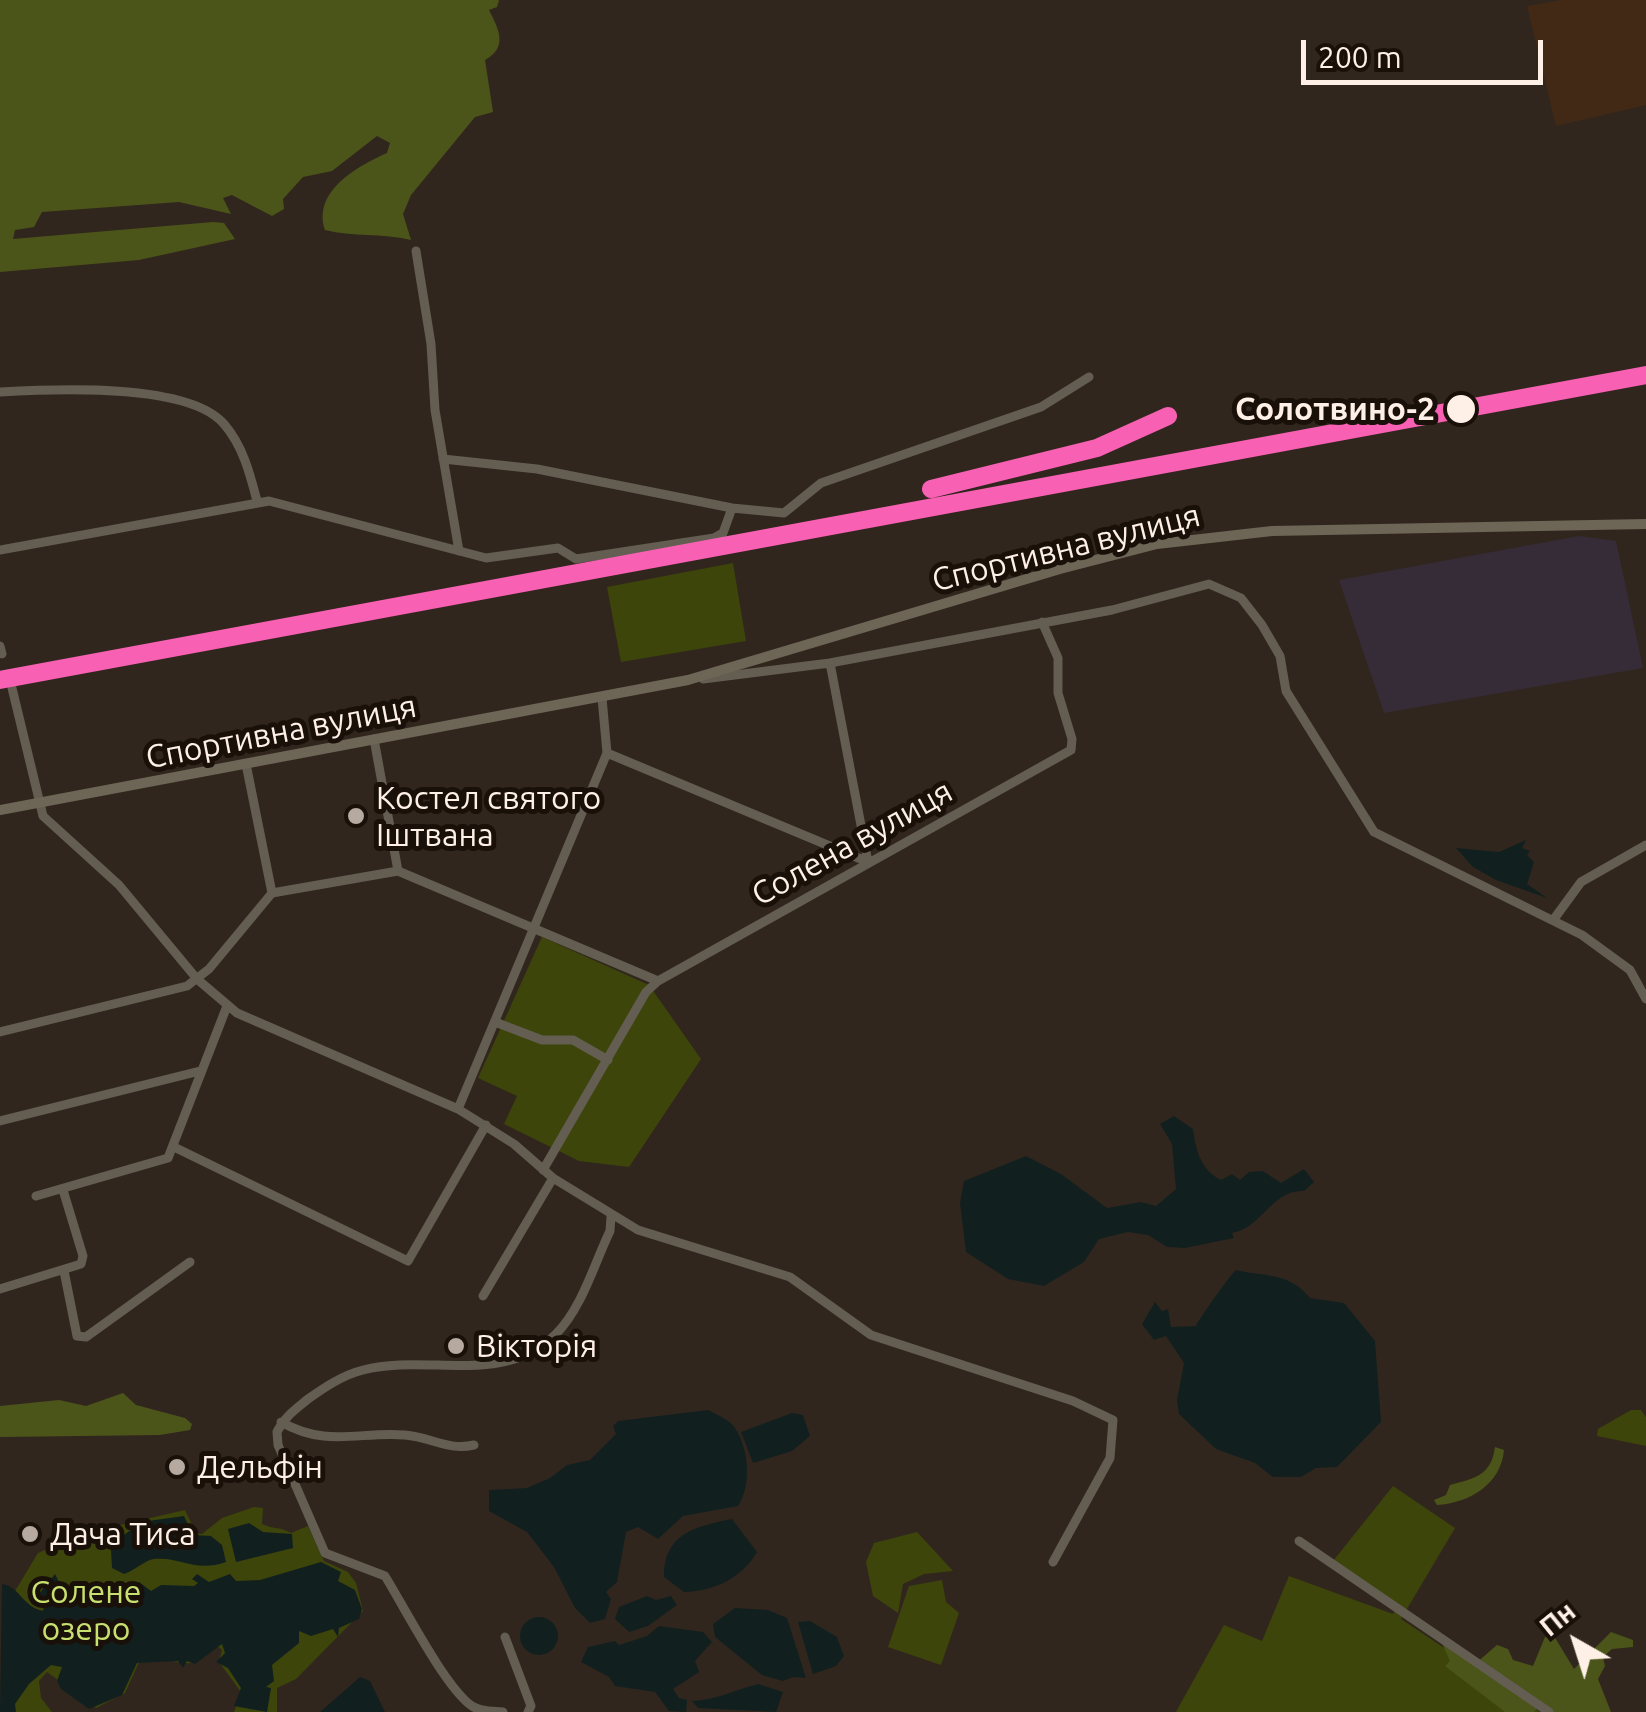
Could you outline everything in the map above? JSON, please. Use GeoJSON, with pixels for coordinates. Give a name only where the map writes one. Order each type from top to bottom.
{"type":"FeatureCollection","features":[{"type":"Feature","properties":{"kind":"main road","name":"Спортивна вулиця"},"geometry":{"type":"LineString","coordinates":[[0,810],[688,680],[1060,568],[1158,544],[1272,531],[1646,524]]}},
{"type":"Feature","properties":{"kind":"street"},"geometry":{"type":"LineString","coordinates":[[416,251],[459,550]]}},
{"type":"Feature","properties":{"kind":"street"},"geometry":{"type":"LineString","coordinates":[[443,458],[537,469],[732,508],[794,510],[820,483],[1041,407],[1089,377]]}},
{"type":"Feature","properties":{"kind":"street"},"geometry":{"type":"LineString","coordinates":[[0,392],[148,395],[191,405],[222,420],[240,446],[257,501]]}},
{"type":"Feature","properties":{"kind":"street"},"geometry":{"type":"LineString","coordinates":[[0,550],[257,501],[486,558],[558,548],[576,559],[714,538],[723,533],[732,508]]}},
{"type":"Feature","properties":{"kind":"street","name":"Спортивна вулиця"},"geometry":{"type":"LineString","coordinates":[[688,680],[830,664],[1112,610],[1209,584],[1240,598],[1262,625],[1280,656],[1286,691],[1374,832],[1554,919]]}},
{"type":"Feature","properties":{"kind":"street","name":"Солена вулиця"},"geometry":{"type":"LineString","coordinates":[[658,981],[1070,750],[1072,739],[1058,693],[1058,658],[1042,622]]}},
{"type":"Feature","properties":{"kind":"street"},"geometry":{"type":"LineString","coordinates":[[830,664],[868,862]]}},
{"type":"Feature","properties":{"kind":"street"},"geometry":{"type":"LineString","coordinates":[[12,688],[42,816],[119,886],[197,980],[227,1006],[274,1031],[486,1124],[552,1178],[610,1217],[638,1230],[790,1277],[871,1334],[1102,1412],[1113,1420],[1110,1458],[1054,1562]]}},
{"type":"Feature","properties":{"kind":"street"},"geometry":{"type":"LineString","coordinates":[[458,1109],[607,753],[602,698]]}},
{"type":"Feature","properties":{"kind":"street"},"geometry":{"type":"LineString","coordinates":[[374,740],[398,872]]}},
{"type":"Feature","properties":{"kind":"street"},"geometry":{"type":"LineString","coordinates":[[607,753],[868,862]]}},
{"type":"Feature","properties":{"kind":"street"},"geometry":{"type":"LineString","coordinates":[[246,764],[272,894]]}},
{"type":"Feature","properties":{"kind":"street"},"geometry":{"type":"LineString","coordinates":[[1646,845],[1633,848],[1582,882],[1554,919],[1604,948],[1630,970],[1646,998]]}},
{"type":"Feature","properties":{"kind":"street"},"geometry":{"type":"LineString","coordinates":[[0,1032],[186,986],[197,980],[272,894],[398,872],[658,981],[646,992],[543,1170]]}},
{"type":"Feature","properties":{"kind":"street"},"geometry":{"type":"LineString","coordinates":[[36,1196],[159,1164],[174,1147],[227,1006]]}},
{"type":"Feature","properties":{"kind":"street"},"geometry":{"type":"LineString","coordinates":[[495,1022],[542,1040],[573,1040],[608,1060]]}},
{"type":"Feature","properties":{"kind":"street"},"geometry":{"type":"LineString","coordinates":[[0,1121],[200,1071]]}},
{"type":"Feature","properties":{"kind":"street"},"geometry":{"type":"LineString","coordinates":[[174,1147],[408,1261],[486,1124]]}},
{"type":"Feature","properties":{"kind":"street"},"geometry":{"type":"LineString","coordinates":[[483,1296],[552,1178]]}},
{"type":"Feature","properties":{"kind":"street"},"geometry":{"type":"LineString","coordinates":[[0,1289],[81,1264],[83,1256],[63,1190]]}},
{"type":"Feature","properties":{"kind":"street"},"geometry":{"type":"LineString","coordinates":[[503,1712],[482,1710],[463,1697],[402,1609],[386,1576],[325,1554],[278,1445],[282,1422],[322,1390],[363,1370],[472,1366],[521,1358],[539,1348],[572,1312],[610,1231],[610,1217]]}},
{"type":"Feature","properties":{"kind":"street"},"geometry":{"type":"LineString","coordinates":[[64,1272],[77,1336],[86,1337],[190,1262]]}},
{"type":"Feature","properties":{"kind":"street"},"geometry":{"type":"LineString","coordinates":[[282,1422],[311,1434],[368,1439],[410,1435],[456,1449],[474,1445]]}},
{"type":"Feature","properties":{"kind":"street"},"geometry":{"type":"LineString","coordinates":[[1299,1541],[1549,1712]]}},
{"type":"Feature","properties":{"kind":"street"},"geometry":{"type":"LineString","coordinates":[[506,1637],[530,1706],[528,1712]]}},
{"type":"Feature","properties":{"kind":"shaded area"},"geometry":{"type":"Polygon","coordinates":[[[1561,0],[1646,0],[1646,105],[1556,126],[1527,6],[1561,0]]]}},
{"type":"Feature","properties":{"kind":"shaded area"},"geometry":{"type":"Polygon","coordinates":[[[1579,536],[1616,541],[1643,668],[1384,713],[1339,580],[1579,536]]]}},
{"type":"Feature","properties":{"kind":"shaded area"},"geometry":{"type":"Polygon","coordinates":[[[1526,840],[1522,848],[1530,851],[1527,855],[1534,862],[1527,884],[1547,898],[1496,880],[1473,867],[1456,848],[1499,852],[1526,840]]]}},
{"type":"Feature","properties":{"kind":"shaded area"},"geometry":{"type":"Polygon","coordinates":[[[1174,1116],[1193,1129],[1201,1159],[1221,1180],[1232,1174],[1240,1180],[1249,1172],[1263,1171],[1281,1183],[1304,1169],[1314,1182],[1304,1191],[1283,1196],[1251,1224],[1232,1233],[1234,1238],[1185,1248],[1167,1247],[1148,1235],[1128,1232],[1099,1239],[1084,1262],[1044,1286],[1008,1279],[966,1252],[960,1203],[964,1181],[1026,1156],[1061,1174],[1107,1208],[1141,1202],[1156,1206],[1176,1189],[1172,1144],[1160,1124],[1174,1116]]]}},
{"type":"Feature","properties":{"kind":"shaded area"},"geometry":{"type":"Polygon","coordinates":[[[1236,1270],[1285,1280],[1310,1298],[1344,1303],[1375,1341],[1381,1422],[1337,1467],[1316,1468],[1301,1477],[1273,1477],[1255,1463],[1216,1449],[1179,1414],[1177,1400],[1184,1363],[1166,1336],[1154,1340],[1142,1324],[1155,1302],[1162,1311],[1168,1309],[1171,1327],[1196,1326],[1236,1270]]]}},
{"type":"Feature","properties":{"kind":"shaded area"},"geometry":{"type":"Polygon","coordinates":[[[708,1410],[732,1425],[743,1446],[747,1478],[738,1506],[683,1516],[658,1539],[638,1527],[626,1532],[617,1582],[606,1592],[611,1599],[605,1619],[590,1623],[575,1608],[554,1567],[527,1532],[489,1511],[489,1490],[527,1488],[567,1465],[590,1460],[616,1434],[613,1426],[618,1421],[708,1410]]]}},
{"type":"Feature","properties":{"kind":"shaded area"},"geometry":{"type":"Polygon","coordinates":[[[792,1413],[803,1415],[810,1436],[792,1451],[753,1463],[741,1432],[792,1413]]]}},
{"type":"Feature","properties":{"kind":"shaded area"},"geometry":{"type":"Polygon","coordinates":[[[184,1516],[193,1535],[211,1536],[222,1545],[226,1562],[205,1566],[154,1559],[124,1574],[112,1568],[110,1534],[124,1535],[141,1522],[184,1516]]]}},
{"type":"Feature","properties":{"kind":"shaded area"},"geometry":{"type":"Polygon","coordinates":[[[732,1519],[757,1552],[744,1569],[717,1586],[695,1591],[684,1592],[664,1577],[669,1551],[684,1535],[732,1519]]]}},
{"type":"Feature","properties":{"kind":"shaded area"},"geometry":{"type":"Polygon","coordinates":[[[249,1523],[263,1532],[292,1534],[293,1548],[236,1562],[228,1529],[249,1523]]]}},
{"type":"Feature","properties":{"kind":"shaded area","name":"Солене озеро"},"geometry":{"type":"Polygon","coordinates":[[[321,1562],[341,1572],[338,1581],[355,1590],[362,1609],[359,1619],[339,1628],[338,1637],[333,1629],[311,1636],[299,1631],[299,1643],[272,1665],[274,1681],[266,1687],[271,1688],[267,1712],[234,1706],[241,1688],[228,1668],[216,1662],[225,1653],[222,1644],[195,1664],[187,1661],[183,1668],[178,1661],[137,1663],[122,1695],[89,1709],[61,1689],[57,1681],[62,1667],[51,1665],[29,1684],[15,1704],[16,1712],[0,1712],[2,1584],[43,1611],[45,1601],[38,1595],[55,1574],[64,1592],[110,1583],[119,1586],[130,1581],[132,1586],[139,1582],[151,1591],[161,1585],[194,1586],[198,1583],[192,1579],[197,1574],[209,1582],[230,1574],[236,1581],[260,1580],[321,1562]]]}},
{"type":"Feature","properties":{"kind":"shaded area"},"geometry":{"type":"Polygon","coordinates":[[[647,1596],[656,1600],[671,1596],[677,1605],[648,1626],[629,1632],[615,1619],[619,1607],[647,1596]]]}},
{"type":"Feature","properties":{"kind":"shaded area"},"geometry":{"type":"Polygon","coordinates":[[[735,1608],[768,1610],[787,1618],[806,1678],[783,1681],[762,1675],[715,1637],[713,1624],[735,1608]]]}},
{"type":"Feature","properties":{"kind":"shaded area"},"geometry":{"type":"Polygon","coordinates":[[[539,1617],[553,1622],[558,1636],[553,1650],[539,1655],[525,1650],[520,1636],[525,1622],[539,1617]]]}},
{"type":"Feature","properties":{"kind":"shaded area"},"geometry":{"type":"Polygon","coordinates":[[[810,1621],[837,1637],[844,1656],[836,1666],[813,1674],[798,1622],[810,1621]]]}},
{"type":"Feature","properties":{"kind":"shaded area"},"geometry":{"type":"Polygon","coordinates":[[[659,1626],[703,1632],[712,1642],[695,1661],[699,1672],[673,1689],[679,1698],[687,1700],[686,1712],[669,1711],[655,1692],[615,1686],[609,1677],[581,1662],[588,1647],[615,1641],[619,1645],[647,1636],[659,1626]]]}},
{"type":"Feature","properties":{"kind":"shaded area"},"geometry":{"type":"Polygon","coordinates":[[[360,1677],[370,1681],[385,1712],[320,1712],[360,1677]]]}},
{"type":"Feature","properties":{"kind":"shaded area"},"geometry":{"type":"Polygon","coordinates":[[[758,1684],[783,1692],[776,1712],[698,1708],[692,1701],[718,1697],[758,1684]]]}},
{"type":"Feature","properties":{"kind":"green space"},"geometry":{"type":"Polygon","coordinates":[[[0,0],[499,0],[497,7],[489,10],[499,43],[485,60],[493,112],[475,117],[411,195],[403,214],[411,240],[325,230],[325,203],[331,192],[351,173],[387,153],[390,143],[377,136],[332,171],[303,177],[283,199],[284,209],[272,216],[232,195],[223,198],[231,214],[179,202],[42,212],[34,227],[15,230],[13,239],[213,222],[224,223],[235,239],[139,260],[0,272],[0,0]]]}},
{"type":"Feature","properties":{"kind":"green space"},"geometry":{"type":"Polygon","coordinates":[[[733,563],[746,641],[621,662],[607,587],[733,563]]]}},
{"type":"Feature","properties":{"kind":"green space"},"geometry":{"type":"Polygon","coordinates":[[[542,937],[649,985],[701,1059],[629,1167],[579,1161],[504,1124],[517,1096],[478,1078],[542,937]]]}},
{"type":"Feature","properties":{"kind":"green space"},"geometry":{"type":"Polygon","coordinates":[[[123,1393],[136,1405],[185,1418],[192,1424],[190,1430],[160,1435],[0,1437],[0,1406],[59,1400],[86,1406],[123,1393]]]}},
{"type":"Feature","properties":{"kind":"green space"},"geometry":{"type":"Polygon","coordinates":[[[1631,1410],[1641,1410],[1646,1417],[1646,1446],[1597,1436],[1598,1429],[1631,1410]]]}},
{"type":"Feature","properties":{"kind":"green space"},"geometry":{"type":"Polygon","coordinates":[[[1495,1447],[1504,1450],[1502,1462],[1482,1490],[1437,1505],[1434,1500],[1446,1495],[1450,1485],[1486,1470],[1495,1447]]]}},
{"type":"Feature","properties":{"kind":"green space"},"geometry":{"type":"Polygon","coordinates":[[[1393,1486],[1455,1528],[1401,1619],[1540,1712],[1176,1712],[1224,1625],[1262,1641],[1289,1576],[1393,1614],[1397,1606],[1333,1561],[1393,1486]]]}},
{"type":"Feature","properties":{"kind":"green space","name":"Солене озеро"},"geometry":{"type":"Polygon","coordinates":[[[254,1507],[263,1508],[262,1524],[266,1526],[291,1533],[308,1526],[324,1561],[348,1572],[356,1583],[363,1611],[296,1679],[277,1688],[277,1712],[234,1712],[241,1692],[219,1662],[222,1650],[217,1646],[188,1663],[140,1660],[125,1693],[96,1708],[47,1672],[39,1681],[41,1698],[52,1712],[0,1712],[12,1596],[38,1553],[81,1534],[185,1510],[196,1533],[202,1534],[222,1518],[254,1507]]]}},
{"type":"Feature","properties":{"kind":"green space"},"geometry":{"type":"Polygon","coordinates":[[[917,1532],[953,1571],[924,1574],[903,1584],[898,1613],[873,1596],[866,1562],[874,1543],[917,1532]]]}},
{"type":"Feature","properties":{"kind":"green space"},"geometry":{"type":"Polygon","coordinates":[[[942,1580],[946,1602],[959,1613],[941,1665],[888,1647],[909,1586],[942,1580]]]}},
{"type":"Feature","properties":{"kind":"green space"},"geometry":{"type":"Polygon","coordinates":[[[1611,1632],[1633,1640],[1633,1647],[1612,1649],[1603,1657],[1605,1666],[1598,1679],[1611,1712],[1552,1712],[1542,1703],[1534,1712],[1505,1712],[1445,1666],[1450,1661],[1442,1643],[1475,1664],[1497,1645],[1508,1649],[1513,1660],[1533,1666],[1545,1637],[1554,1636],[1574,1669],[1611,1632]]]}},
{"type":"Feature","properties":{"kind":"transit line"},"geometry":{"type":"LineString","coordinates":[[0,680],[1646,375]]}},
{"type":"Feature","properties":{"kind":"transit line"},"geometry":{"type":"LineString","coordinates":[[931,489],[1097,448],[1168,416]]}},
{"type":"Feature","properties":{"kind":"place","name":"Солотвино-2"},"geometry":{"type":"Point","coordinates":[1461,409]}},
{"type":"Feature","properties":{"kind":"place","name":"Костел святого Іштвана"},"geometry":{"type":"Point","coordinates":[356,816]}},
{"type":"Feature","properties":{"kind":"place","name":"Вікторія"},"geometry":{"type":"Point","coordinates":[456,1346]}},
{"type":"Feature","properties":{"kind":"place","name":"Дельфін"},"geometry":{"type":"Point","coordinates":[177,1467]}},
{"type":"Feature","properties":{"kind":"place","name":"Дача Тиса"},"geometry":{"type":"Point","coordinates":[30,1534]}}]}
